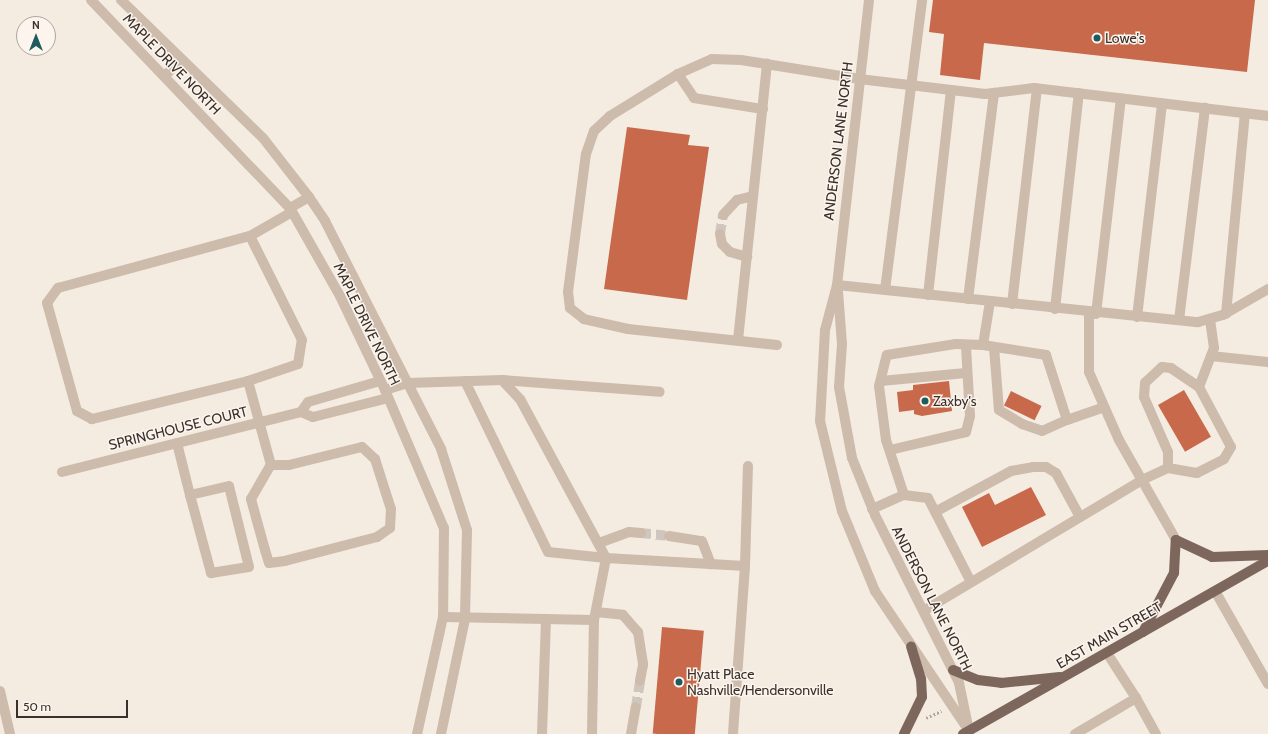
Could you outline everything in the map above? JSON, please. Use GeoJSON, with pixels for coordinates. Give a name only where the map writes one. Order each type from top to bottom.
{"type":"FeatureCollection","features":[{"type":"Feature","properties":{"kind":"main road"},"geometry":{"type":"LineString","coordinates":[[1143,632],[1174,573],[1176,540],[1212,557],[1268,555]]}},
{"type":"Feature","properties":{"kind":"main road","name":"EAST MAIN STREET"},"geometry":{"type":"LineString","coordinates":[[967,733],[1268,561]]}},
{"type":"Feature","properties":{"kind":"main road"},"geometry":{"type":"LineString","coordinates":[[904,734],[922,697],[922,679],[911,647]]}},
{"type":"Feature","properties":{"kind":"main road"},"geometry":{"type":"LineString","coordinates":[[953,670],[978,680],[1001,683],[1064,677]]}},
{"type":"Feature","properties":{"kind":"street","name":"MAPLE DRIVE NORTH"},"geometry":{"type":"LineString","coordinates":[[91,0],[291,210],[340,296],[380,380],[444,528],[443,617],[417,734]]}},
{"type":"Feature","properties":{"kind":"street","name":"MAPLE DRIVE NORTH"},"geometry":{"type":"LineString","coordinates":[[121,0],[180,60],[263,138],[309,197],[325,221],[441,449],[467,530],[465,619],[441,734]]}},
{"type":"Feature","properties":{"kind":"street","name":"ANDERSON LANE NORTH"},"geometry":{"type":"LineString","coordinates":[[869,0],[837,285],[825,330],[820,421],[842,511],[875,590],[967,733]]}},
{"type":"Feature","properties":{"kind":"street"},"geometry":{"type":"LineString","coordinates":[[885,290],[922,0]]}},
{"type":"Feature","properties":{"kind":"street"},"geometry":{"type":"LineString","coordinates":[[777,344],[628,329],[584,318],[570,308],[568,292],[586,154],[594,131],[610,116],[678,74],[712,59],[767,64],[859,80],[951,90],[994,93],[1037,88],[1268,116]]}},
{"type":"Feature","properties":{"kind":"street"},"geometry":{"type":"LineString","coordinates":[[165,76],[180,60]]}},
{"type":"Feature","properties":{"kind":"street"},"geometry":{"type":"LineString","coordinates":[[738,340],[767,64]]}},
{"type":"Feature","properties":{"kind":"street"},"geometry":{"type":"LineString","coordinates":[[678,74],[694,98],[763,110]]}},
{"type":"Feature","properties":{"kind":"street"},"geometry":{"type":"LineString","coordinates":[[1012,304],[1037,88]]}},
{"type":"Feature","properties":{"kind":"street"},"geometry":{"type":"LineString","coordinates":[[928,295],[951,90]]}},
{"type":"Feature","properties":{"kind":"street"},"geometry":{"type":"LineString","coordinates":[[968,299],[994,93]]}},
{"type":"Feature","properties":{"kind":"street"},"geometry":{"type":"LineString","coordinates":[[1055,309],[1079,93]]}},
{"type":"Feature","properties":{"kind":"street"},"geometry":{"type":"LineString","coordinates":[[1121,98],[1093,313],[1089,372],[1104,406],[1142,480],[1176,540]]}},
{"type":"Feature","properties":{"kind":"street"},"geometry":{"type":"LineString","coordinates":[[1137,317],[1162,103]]}},
{"type":"Feature","properties":{"kind":"street"},"geometry":{"type":"LineString","coordinates":[[1179,320],[1205,108]]}},
{"type":"Feature","properties":{"kind":"street"},"geometry":{"type":"LineString","coordinates":[[1226,314],[1245,113]]}},
{"type":"Feature","properties":{"kind":"street"},"geometry":{"type":"LineString","coordinates":[[723,215],[737,200],[754,196]]}},
{"type":"Feature","properties":{"kind":"street"},"geometry":{"type":"LineString","coordinates":[[250,236],[302,340],[298,364],[248,382],[92,419],[77,410],[47,303],[58,288],[250,236],[309,197]]}},
{"type":"Feature","properties":{"kind":"street"},"geometry":{"type":"LineString","coordinates":[[720,234],[722,244],[730,252],[747,257]]}},
{"type":"Feature","properties":{"kind":"street"},"geometry":{"type":"LineString","coordinates":[[837,285],[1093,313],[1179,320],[1210,319],[1226,314],[1268,289]]}},
{"type":"Feature","properties":{"kind":"street","name":"ANDERSON LANE NORTH"},"geometry":{"type":"LineString","coordinates":[[837,285],[842,344],[839,387],[852,458],[872,509],[906,581],[925,610],[953,670],[967,733]]}},
{"type":"Feature","properties":{"kind":"street"},"geometry":{"type":"LineString","coordinates":[[990,302],[988,346],[999,410],[1022,424],[1042,431],[1104,406]]}},
{"type":"Feature","properties":{"kind":"street"},"geometry":{"type":"LineString","coordinates":[[1199,387],[1214,348],[1210,319]]}},
{"type":"Feature","properties":{"kind":"street"},"geometry":{"type":"LineString","coordinates":[[904,495],[886,440],[880,380],[887,355],[956,344],[966,347],[988,346],[1046,355],[1067,420]]}},
{"type":"Feature","properties":{"kind":"street"},"geometry":{"type":"LineString","coordinates":[[890,450],[966,432],[970,416],[966,373],[966,347]]}},
{"type":"Feature","properties":{"kind":"street"},"geometry":{"type":"LineString","coordinates":[[1211,356],[1268,362]]}},
{"type":"Feature","properties":{"kind":"street"},"geometry":{"type":"LineString","coordinates":[[925,610],[1142,480],[1168,468],[1197,473],[1224,459],[1231,448],[1199,387],[1170,368],[1162,367],[1145,383],[1149,416],[1168,452],[1168,468]]}},
{"type":"Feature","properties":{"kind":"street"},"geometry":{"type":"LineString","coordinates":[[880,380],[966,373]]}},
{"type":"Feature","properties":{"kind":"street"},"geometry":{"type":"LineString","coordinates":[[380,380],[308,402],[301,412],[313,417],[386,394],[408,383],[502,380],[660,392]]}},
{"type":"Feature","properties":{"kind":"street"},"geometry":{"type":"LineString","coordinates":[[502,380],[520,399],[606,558],[595,616],[592,734]]}},
{"type":"Feature","properties":{"kind":"street"},"geometry":{"type":"LineString","coordinates":[[466,381],[548,552],[606,558],[745,566]]}},
{"type":"Feature","properties":{"kind":"street"},"geometry":{"type":"LineString","coordinates":[[248,382],[271,465],[250,499],[269,563],[377,537],[390,528],[391,510],[375,459],[362,447],[289,465],[271,465]]}},
{"type":"Feature","properties":{"kind":"street","name":"SPRINGHOUSE COURT"},"geometry":{"type":"LineString","coordinates":[[62,472],[301,412]]}},
{"type":"Feature","properties":{"kind":"street"},"geometry":{"type":"LineString","coordinates":[[177,443],[190,495],[211,573],[248,567],[229,486],[190,495]]}},
{"type":"Feature","properties":{"kind":"street"},"geometry":{"type":"LineString","coordinates":[[733,734],[745,566],[748,466]]}},
{"type":"Feature","properties":{"kind":"street"},"geometry":{"type":"LineString","coordinates":[[935,512],[1011,470],[1046,467],[1056,473],[1080,517]]}},
{"type":"Feature","properties":{"kind":"street"},"geometry":{"type":"LineString","coordinates":[[872,509],[904,495],[928,498],[971,582]]}},
{"type":"Feature","properties":{"kind":"street"},"geometry":{"type":"LineString","coordinates":[[599,543],[629,532],[641,533]]}},
{"type":"Feature","properties":{"kind":"street"},"geometry":{"type":"LineString","coordinates":[[669,536],[702,541],[711,564]]}},
{"type":"Feature","properties":{"kind":"street"},"geometry":{"type":"LineString","coordinates":[[1215,591],[1268,684]]}},
{"type":"Feature","properties":{"kind":"street"},"geometry":{"type":"LineString","coordinates":[[443,617],[465,619],[546,620],[623,615],[638,632],[643,665],[640,681]]}},
{"type":"Feature","properties":{"kind":"street"},"geometry":{"type":"LineString","coordinates":[[542,734],[546,620]]}},
{"type":"Feature","properties":{"kind":"street"},"geometry":{"type":"LineString","coordinates":[[1107,652],[1136,698],[1156,734]]}},
{"type":"Feature","properties":{"kind":"street"},"geometry":{"type":"LineString","coordinates":[[0,691],[10,734]]}},
{"type":"Feature","properties":{"kind":"street"},"geometry":{"type":"LineString","coordinates":[[1075,734],[1136,698]]}},
{"type":"Feature","properties":{"kind":"street"},"geometry":{"type":"LineString","coordinates":[[631,734],[636,707]]}},
{"type":"Feature","properties":{"kind":"path"},"geometry":{"type":"LineString","coordinates":[[926,718],[943,710]]}},
{"type":"Feature","properties":{"kind":"building","name":"Lowe's"},"geometry":{"type":"Polygon","coordinates":[[[933,0],[1255,0],[1247,72],[984,43],[980,80],[940,75],[944,34],[929,32],[933,0]]]}},
{"type":"Feature","properties":{"kind":"building"},"geometry":{"type":"Polygon","coordinates":[[[627,127],[690,135],[688,145],[709,147],[687,300],[604,289],[627,127]]]}},
{"type":"Feature","properties":{"kind":"building","name":"Zaxby's"},"geometry":{"type":"Polygon","coordinates":[[[949,381],[952,411],[922,416],[914,414],[914,410],[899,412],[897,392],[913,390],[913,385],[949,381]]]}},
{"type":"Feature","properties":{"kind":"building"},"geometry":{"type":"Polygon","coordinates":[[[1184,390],[1211,437],[1185,452],[1158,405],[1184,390]]]}},
{"type":"Feature","properties":{"kind":"building"},"geometry":{"type":"Polygon","coordinates":[[[1011,391],[1042,406],[1035,420],[1004,405],[1011,391]]]}},
{"type":"Feature","properties":{"kind":"building"},"geometry":{"type":"Polygon","coordinates":[[[1031,487],[1046,515],[982,547],[962,507],[989,493],[995,505],[1031,487]]]}},
{"type":"Feature","properties":{"kind":"building","name":"Hyatt Place Nashville/Hendersonville"},"geometry":{"type":"Polygon","coordinates":[[[662,627],[704,631],[695,734],[653,734],[662,627]]]}},
{"type":"Feature","properties":{"kind":"tunnel"},"geometry":{"type":"LineString","coordinates":[[720,234],[723,215]]}},
{"type":"Feature","properties":{"kind":"tunnel"},"geometry":{"type":"LineString","coordinates":[[641,533],[669,536]]}},
{"type":"Feature","properties":{"kind":"tunnel"},"geometry":{"type":"LineString","coordinates":[[636,707],[640,681]]}},
{"type":"Feature","properties":{"kind":"place","name":"Lowe's"},"geometry":{"type":"Point","coordinates":[1097,38]}},
{"type":"Feature","properties":{"kind":"place","name":"Zaxby's"},"geometry":{"type":"Point","coordinates":[925,401]}},
{"type":"Feature","properties":{"kind":"place","name":"Hyatt Place Nashville/Hendersonville"},"geometry":{"type":"Point","coordinates":[679,682]}}]}
